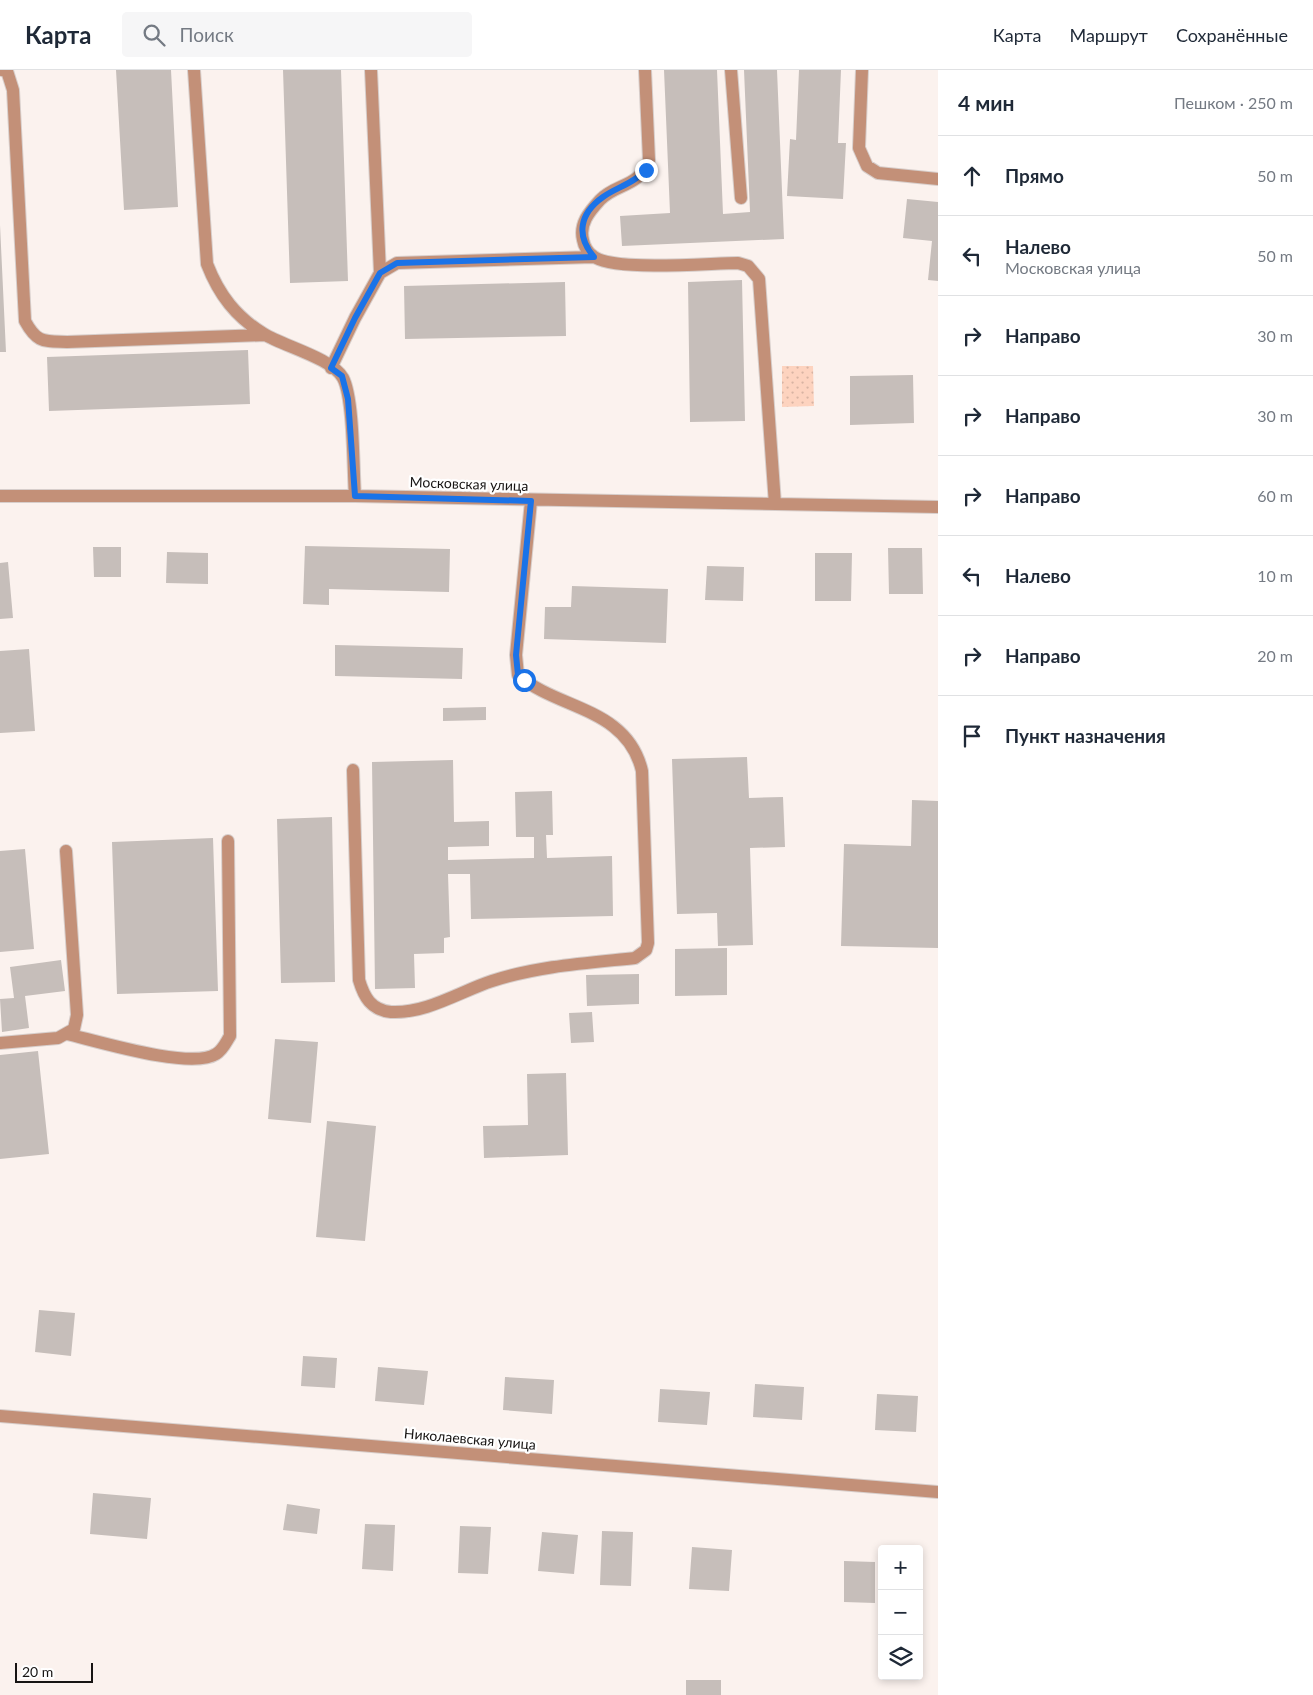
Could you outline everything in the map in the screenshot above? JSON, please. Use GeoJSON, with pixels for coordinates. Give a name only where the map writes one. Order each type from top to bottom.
{"type":"FeatureCollection","features":[{"type":"Feature","properties":{"kind":"street"},"geometry":{"type":"LineString","coordinates":[[2,70],[7,71],[13,90],[25,321],[32,335],[41,341],[66,342],[265,335]]}},
{"type":"Feature","properties":{"kind":"street"},"geometry":{"type":"LineString","coordinates":[[194,70],[207,264],[215,285],[236,314],[265,335],[317,357],[342,376],[348,399],[355,496]]}},
{"type":"Feature","properties":{"kind":"street"},"geometry":{"type":"LineString","coordinates":[[371,70],[380,273]]}},
{"type":"Feature","properties":{"kind":"street"},"geometry":{"type":"LineString","coordinates":[[594,257],[584,246],[581,231],[586,216],[602,198],[638,178],[646,170],[649,160],[645,70]]}},
{"type":"Feature","properties":{"kind":"street"},"geometry":{"type":"LineString","coordinates":[[730,70],[741,198]]}},
{"type":"Feature","properties":{"kind":"street"},"geometry":{"type":"LineString","coordinates":[[862,70],[859,148],[867,166],[878,173],[938,179]]}},
{"type":"Feature","properties":{"kind":"street"},"geometry":{"type":"LineString","coordinates":[[331,368],[355,318],[380,273],[397,263],[594,257],[623,266],[738,263],[748,266],[758,278],[775,504]]}},
{"type":"Feature","properties":{"kind":"street","name":"Московская улица"},"geometry":{"type":"LineString","coordinates":[[0,496],[355,496],[531,501],[938,507]]}},
{"type":"Feature","properties":{"kind":"street"},"geometry":{"type":"LineString","coordinates":[[352,770],[359,980],[364,998],[377,1009],[392,1012],[413,1010],[501,979],[544,968],[635,958],[646,950],[648,943],[642,780],[639,758],[619,730],[597,714],[552,694],[518,675],[516,655],[531,501]]}},
{"type":"Feature","properties":{"kind":"street"},"geometry":{"type":"LineString","coordinates":[[67,1034],[142,1052],[181,1058],[209,1056],[222,1049],[230,1036],[228,841]]}},
{"type":"Feature","properties":{"kind":"street"},"geometry":{"type":"LineString","coordinates":[[0,1043],[58,1038],[74,1029],[77,1015],[66,851]]}},
{"type":"Feature","properties":{"kind":"street","name":"Николаевская улица"},"geometry":{"type":"LineString","coordinates":[[0,1416],[938,1492]]}},
{"type":"Feature","properties":{"kind":"shaded area"},"geometry":{"type":"Polygon","coordinates":[[[782,366],[813,366],[814,406],[782,407],[782,366]]]}},
{"type":"Feature","properties":{"kind":"building"},"geometry":{"type":"Polygon","coordinates":[[[116,70],[171,70],[178,207],[124,210],[116,70]]]}},
{"type":"Feature","properties":{"kind":"building"},"geometry":{"type":"Polygon","coordinates":[[[283,70],[341,70],[348,281],[290,283],[283,70]]]}},
{"type":"Feature","properties":{"kind":"building"},"geometry":{"type":"Polygon","coordinates":[[[664,70],[717,70],[723,214],[750,212],[744,70],[777,70],[784,239],[622,246],[620,216],[670,213],[664,70]]]}},
{"type":"Feature","properties":{"kind":"building"},"geometry":{"type":"Polygon","coordinates":[[[799,70],[841,70],[838,143],[846,143],[843,199],[787,196],[790,139],[796,140],[799,70]]]}},
{"type":"Feature","properties":{"kind":"building"},"geometry":{"type":"Polygon","coordinates":[[[907,199],[938,202],[938,281],[928,280],[932,241],[903,238],[907,199]]]}},
{"type":"Feature","properties":{"kind":"building"},"geometry":{"type":"Polygon","coordinates":[[[0,225],[6,352],[0,352],[0,225]]]}},
{"type":"Feature","properties":{"kind":"building"},"geometry":{"type":"Polygon","coordinates":[[[742,280],[745,421],[690,422],[688,282],[742,280]]]}},
{"type":"Feature","properties":{"kind":"building"},"geometry":{"type":"Polygon","coordinates":[[[565,282],[566,336],[405,339],[404,286],[565,282]]]}},
{"type":"Feature","properties":{"kind":"building"},"geometry":{"type":"Polygon","coordinates":[[[248,350],[250,404],[49,411],[47,357],[248,350]]]}},
{"type":"Feature","properties":{"kind":"building"},"geometry":{"type":"Polygon","coordinates":[[[913,375],[914,423],[850,425],[850,376],[913,375]]]}},
{"type":"Feature","properties":{"kind":"building"},"geometry":{"type":"Polygon","coordinates":[[[305,546],[450,549],[449,592],[329,589],[329,605],[303,604],[305,546]]]}},
{"type":"Feature","properties":{"kind":"building"},"geometry":{"type":"Polygon","coordinates":[[[93,547],[121,547],[121,577],[94,577],[93,547]]]}},
{"type":"Feature","properties":{"kind":"building"},"geometry":{"type":"Polygon","coordinates":[[[888,548],[922,548],[923,594],[889,594],[888,548]]]}},
{"type":"Feature","properties":{"kind":"building"},"geometry":{"type":"Polygon","coordinates":[[[167,552],[208,553],[208,584],[166,583],[167,552]]]}},
{"type":"Feature","properties":{"kind":"building"},"geometry":{"type":"Polygon","coordinates":[[[815,553],[852,553],[851,601],[815,601],[815,553]]]}},
{"type":"Feature","properties":{"kind":"building"},"geometry":{"type":"Polygon","coordinates":[[[8,562],[13,618],[0,619],[0,563],[8,562]]]}},
{"type":"Feature","properties":{"kind":"building"},"geometry":{"type":"Polygon","coordinates":[[[707,566],[744,567],[743,601],[705,600],[707,566]]]}},
{"type":"Feature","properties":{"kind":"building"},"geometry":{"type":"Polygon","coordinates":[[[572,586],[668,589],[666,643],[544,639],[545,607],[571,607],[572,586]]]}},
{"type":"Feature","properties":{"kind":"building"},"geometry":{"type":"Polygon","coordinates":[[[335,645],[463,648],[462,679],[335,676],[335,645]]]}},
{"type":"Feature","properties":{"kind":"building"},"geometry":{"type":"Polygon","coordinates":[[[29,649],[35,731],[0,733],[0,651],[29,649]]]}},
{"type":"Feature","properties":{"kind":"building"},"geometry":{"type":"Polygon","coordinates":[[[486,707],[486,720],[443,721],[443,708],[486,707]]]}},
{"type":"Feature","properties":{"kind":"building"},"geometry":{"type":"Polygon","coordinates":[[[747,757],[749,798],[783,797],[785,847],[750,848],[753,945],[718,946],[717,913],[677,914],[672,759],[747,757]]]}},
{"type":"Feature","properties":{"kind":"building"},"geometry":{"type":"Polygon","coordinates":[[[453,760],[454,822],[489,821],[489,846],[448,847],[448,860],[534,858],[534,837],[516,837],[515,792],[552,791],[553,835],[546,835],[547,858],[612,856],[613,916],[471,919],[470,874],[448,874],[450,937],[444,938],[444,953],[414,954],[415,988],[375,989],[372,762],[453,760]]]}},
{"type":"Feature","properties":{"kind":"building"},"geometry":{"type":"Polygon","coordinates":[[[912,800],[938,801],[938,948],[841,946],[844,844],[911,846],[912,800]]]}},
{"type":"Feature","properties":{"kind":"building"},"geometry":{"type":"Polygon","coordinates":[[[332,817],[335,982],[281,983],[277,819],[332,817]]]}},
{"type":"Feature","properties":{"kind":"building"},"geometry":{"type":"Polygon","coordinates":[[[213,838],[218,991],[117,994],[112,842],[213,838]]]}},
{"type":"Feature","properties":{"kind":"building"},"geometry":{"type":"Polygon","coordinates":[[[25,849],[34,949],[0,952],[0,851],[25,849]]]}},
{"type":"Feature","properties":{"kind":"building"},"geometry":{"type":"Polygon","coordinates":[[[727,948],[727,995],[675,996],[675,949],[727,948]]]}},
{"type":"Feature","properties":{"kind":"building"},"geometry":{"type":"Polygon","coordinates":[[[61,960],[65,991],[25,996],[29,1028],[2,1032],[0,999],[14,998],[10,967],[61,960]]]}},
{"type":"Feature","properties":{"kind":"building"},"geometry":{"type":"Polygon","coordinates":[[[639,974],[639,1004],[587,1006],[586,975],[639,974]]]}},
{"type":"Feature","properties":{"kind":"building"},"geometry":{"type":"Polygon","coordinates":[[[592,1012],[594,1042],[571,1043],[569,1013],[592,1012]]]}},
{"type":"Feature","properties":{"kind":"building"},"geometry":{"type":"Polygon","coordinates":[[[275,1039],[318,1042],[311,1123],[268,1119],[275,1039]]]}},
{"type":"Feature","properties":{"kind":"building"},"geometry":{"type":"Polygon","coordinates":[[[38,1051],[49,1154],[0,1159],[0,1055],[38,1051]]]}},
{"type":"Feature","properties":{"kind":"building"},"geometry":{"type":"Polygon","coordinates":[[[566,1073],[568,1155],[484,1158],[483,1126],[528,1125],[527,1074],[566,1073]]]}},
{"type":"Feature","properties":{"kind":"building"},"geometry":{"type":"Polygon","coordinates":[[[327,1121],[376,1126],[365,1241],[316,1237],[327,1121]]]}},
{"type":"Feature","properties":{"kind":"building"},"geometry":{"type":"Polygon","coordinates":[[[39,1310],[75,1313],[71,1356],[35,1352],[39,1310]]]}},
{"type":"Feature","properties":{"kind":"building"},"geometry":{"type":"Polygon","coordinates":[[[303,1356],[337,1358],[335,1388],[301,1386],[303,1356]]]}},
{"type":"Feature","properties":{"kind":"building"},"geometry":{"type":"Polygon","coordinates":[[[378,1367],[428,1371],[424,1405],[375,1401],[378,1367]]]}},
{"type":"Feature","properties":{"kind":"building"},"geometry":{"type":"Polygon","coordinates":[[[505,1377],[554,1380],[552,1414],[503,1410],[505,1377]]]}},
{"type":"Feature","properties":{"kind":"building"},"geometry":{"type":"Polygon","coordinates":[[[755,1384],[804,1387],[802,1420],[753,1417],[755,1384]]]}},
{"type":"Feature","properties":{"kind":"building"},"geometry":{"type":"Polygon","coordinates":[[[660,1389],[710,1392],[707,1425],[658,1422],[660,1389]]]}},
{"type":"Feature","properties":{"kind":"building"},"geometry":{"type":"Polygon","coordinates":[[[877,1394],[918,1396],[916,1432],[875,1430],[877,1394]]]}},
{"type":"Feature","properties":{"kind":"building"},"geometry":{"type":"Polygon","coordinates":[[[93,1493],[151,1498],[147,1539],[90,1534],[93,1493]]]}},
{"type":"Feature","properties":{"kind":"building"},"geometry":{"type":"Polygon","coordinates":[[[287,1504],[320,1509],[317,1534],[283,1530],[287,1504]]]}},
{"type":"Feature","properties":{"kind":"building"},"geometry":{"type":"Polygon","coordinates":[[[365,1524],[395,1525],[393,1571],[362,1569],[365,1524]]]}},
{"type":"Feature","properties":{"kind":"building"},"geometry":{"type":"Polygon","coordinates":[[[460,1526],[491,1527],[488,1574],[458,1573],[460,1526]]]}},
{"type":"Feature","properties":{"kind":"building"},"geometry":{"type":"Polygon","coordinates":[[[602,1531],[633,1532],[631,1586],[600,1585],[602,1531]]]}},
{"type":"Feature","properties":{"kind":"building"},"geometry":{"type":"Polygon","coordinates":[[[542,1532],[578,1535],[574,1574],[538,1571],[542,1532]]]}},
{"type":"Feature","properties":{"kind":"building"},"geometry":{"type":"Polygon","coordinates":[[[692,1547],[732,1550],[729,1591],[689,1589],[692,1547]]]}},
{"type":"Feature","properties":{"kind":"building"},"geometry":{"type":"Polygon","coordinates":[[[844,1561],[875,1562],[875,1603],[844,1602],[844,1561]]]}},
{"type":"Feature","properties":{"kind":"building"},"geometry":{"type":"Polygon","coordinates":[[[686,1680],[721,1680],[721,1695],[686,1695],[686,1680]]]}},
{"type":"Feature","properties":{"kind":"route"},"geometry":{"type":"LineString","coordinates":[[524,680],[518,675],[516,655],[531,501],[355,496],[346,386],[342,376],[331,368],[355,318],[380,273],[397,263],[594,257],[584,246],[581,231],[586,216],[602,198],[638,178],[646,170]]}}]}
